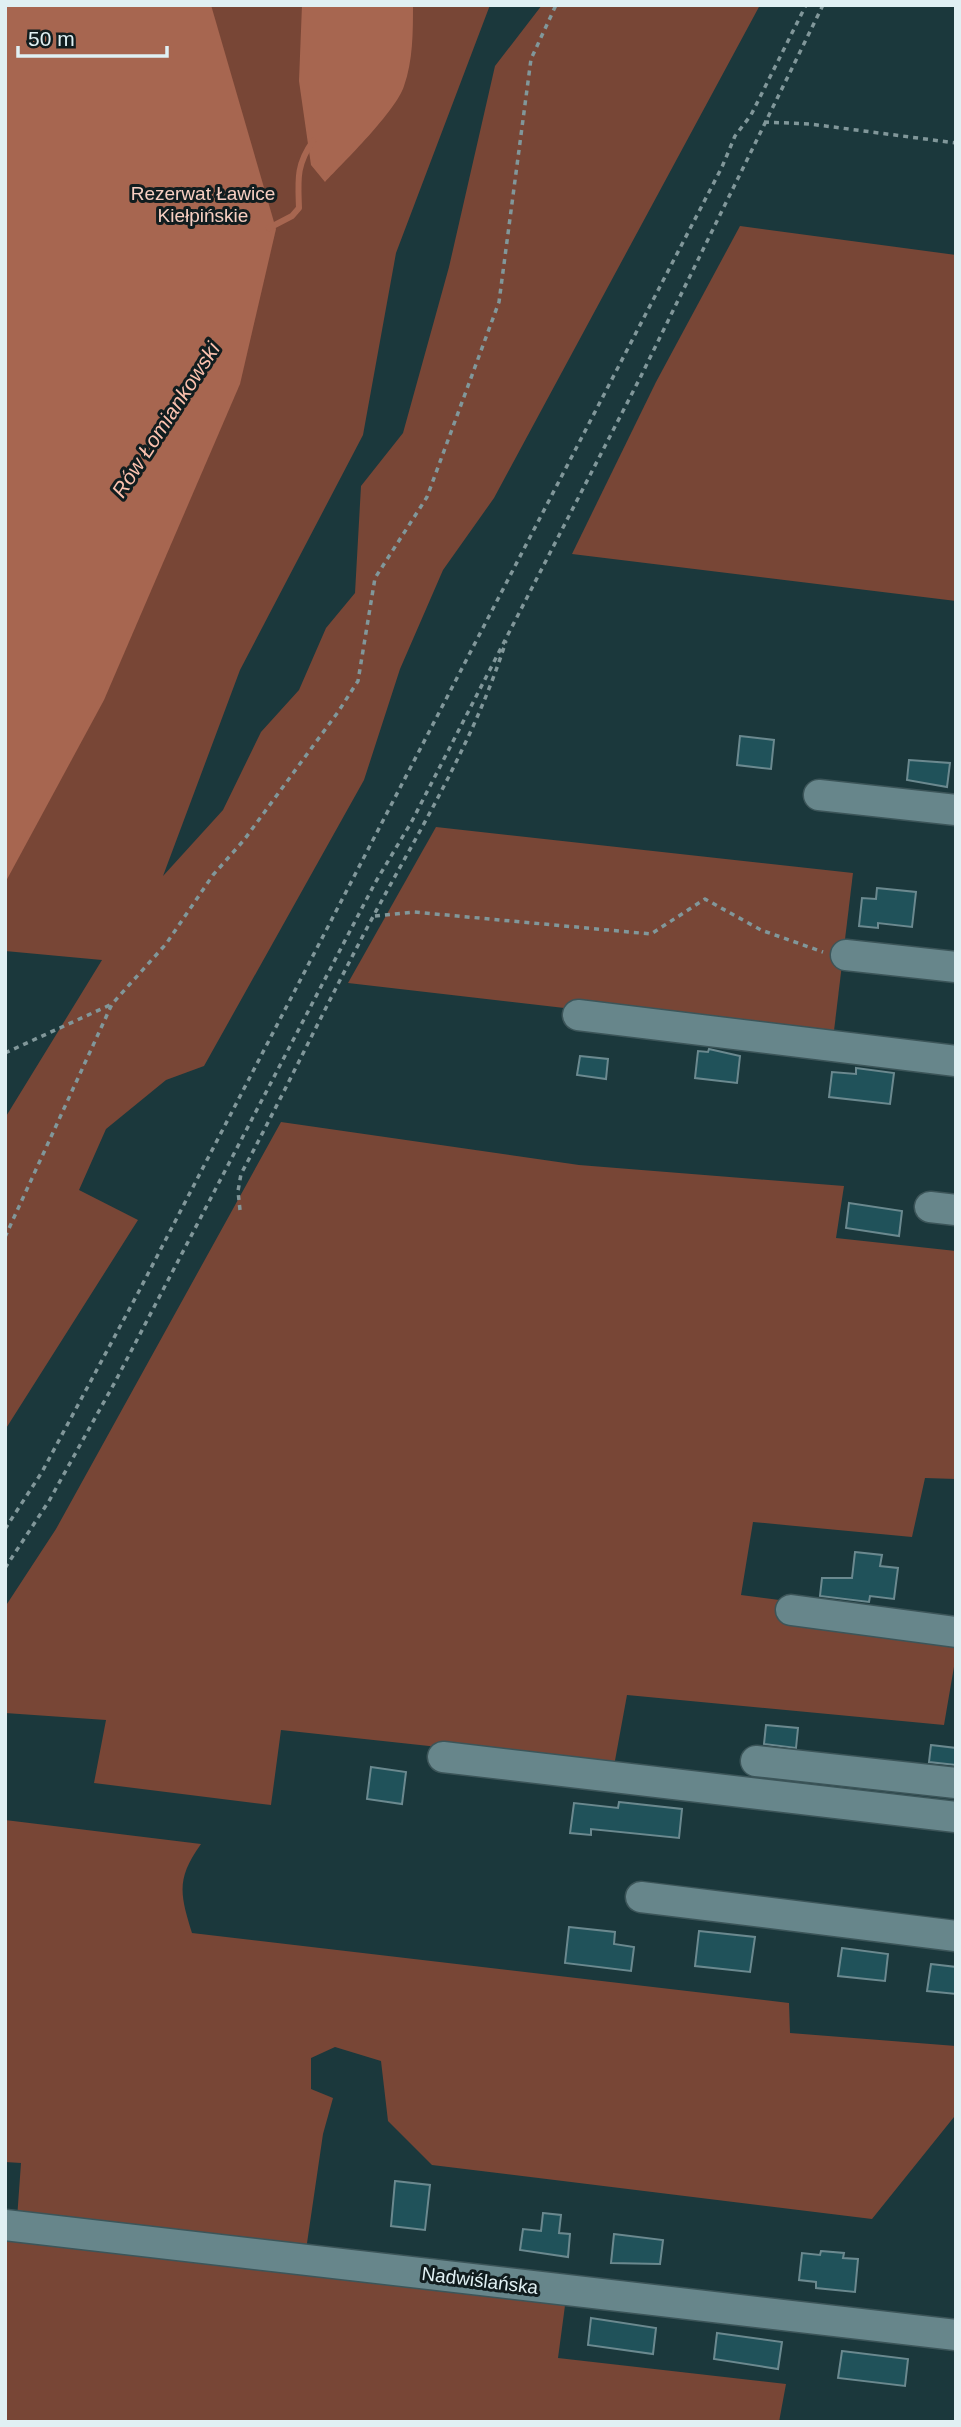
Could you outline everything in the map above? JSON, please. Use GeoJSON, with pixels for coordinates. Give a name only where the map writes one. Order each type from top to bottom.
{"type":"FeatureCollection","features":[{"type":"Feature","properties":{"kind":"street"},"geometry":{"type":"LineString","coordinates":[[819,796],[956,810]]}},
{"type":"Feature","properties":{"kind":"street"},"geometry":{"type":"LineString","coordinates":[[846,955],[956,967]]}},
{"type":"Feature","properties":{"kind":"street"},"geometry":{"type":"LineString","coordinates":[[579,1015],[956,1061]]}},
{"type":"Feature","properties":{"kind":"street"},"geometry":{"type":"LineString","coordinates":[[791,1610],[956,1632]]}},
{"type":"Feature","properties":{"kind":"street"},"geometry":{"type":"LineString","coordinates":[[443,1757],[956,1817]]}},
{"type":"Feature","properties":{"kind":"street"},"geometry":{"type":"LineString","coordinates":[[756,1761],[956,1783]]}},
{"type":"Feature","properties":{"kind":"street"},"geometry":{"type":"LineString","coordinates":[[641,1897],[956,1936]]}},
{"type":"Feature","properties":{"kind":"street","name":"Nadwiślańska"},"geometry":{"type":"LineString","coordinates":[[5,2225],[956,2335]]}},
{"type":"Feature","properties":{"kind":"path"},"geometry":{"type":"LineString","coordinates":[[5,1237],[112,1004],[166,944],[213,875],[244,840],[358,681],[375,578],[427,497],[499,302],[531,59],[556,5]]}},
{"type":"Feature","properties":{"kind":"path"},"geometry":{"type":"LineString","coordinates":[[5,1529],[42,1472],[145,1281],[709,191],[734,136],[751,115],[806,5]]}},
{"type":"Feature","properties":{"kind":"path"},"geometry":{"type":"LineString","coordinates":[[5,1567],[49,1501],[115,1382],[510,629],[640,379],[823,5]]}},
{"type":"Feature","properties":{"kind":"path"},"geometry":{"type":"LineString","coordinates":[[764,122],[810,124],[956,143]]}},
{"type":"Feature","properties":{"kind":"path"},"geometry":{"type":"LineString","coordinates":[[240,1210],[237,1191],[241,1174],[373,916],[455,768],[489,695],[510,629]]}},
{"type":"Feature","properties":{"kind":"path"},"geometry":{"type":"LineString","coordinates":[[373,916],[414,912],[651,934],[705,899],[761,930],[822,952],[846,955]]}},
{"type":"Feature","properties":{"kind":"path"},"geometry":{"type":"LineString","coordinates":[[5,1053],[112,1004]]}},
{"type":"Feature","properties":{"kind":"green space","name":"Rezerwat Ławice Kiełpińskie"},"geometry":{"type":"Polygon","coordinates":[[[5,5],[490,5],[396,253],[363,435],[240,670],[163,876],[223,810],[261,732],[299,690],[326,628],[355,593],[361,486],[403,433],[449,267],[495,66],[542,5],[760,5],[494,498],[443,570],[400,669],[364,780],[204,1066],[166,1080],[106,1129],[79,1190],[138,1220],[5,1430],[5,1118],[102,960],[5,951],[5,5]]]}},
{"type":"Feature","properties":{"kind":"green space"},"geometry":{"type":"Polygon","coordinates":[[[740,226],[956,255],[956,601],[572,554],[656,382],[740,226]]]}},
{"type":"Feature","properties":{"kind":"green space"},"geometry":{"type":"Polygon","coordinates":[[[436,827],[853,873],[833,1039],[348,983],[436,827]]]}},
{"type":"Feature","properties":{"kind":"green space"},"geometry":{"type":"Polygon","coordinates":[[[281,1122],[579,1165],[844,1186],[836,1238],[956,1251],[956,1479],[925,1478],[912,1537],[753,1522],[741,1595],[956,1623],[956,1655],[944,1725],[627,1695],[614,1766],[281,1730],[271,1805],[94,1783],[106,1720],[5,1713],[5,1607],[56,1529],[281,1122]]]}},
{"type":"Feature","properties":{"kind":"green space"},"geometry":{"type":"Polygon","coordinates":[[[5,1820],[201,1844],[184,1877],[183,1897],[192,1933],[789,2003],[790,2033],[956,2046],[954,2117],[872,2219],[432,2165],[388,2121],[381,2061],[335,2047],[311,2058],[311,2089],[333,2098],[323,2134],[306,2250],[17,2219],[21,2163],[5,2162],[5,1820]]]}},
{"type":"Feature","properties":{"kind":"green space"},"geometry":{"type":"Polygon","coordinates":[[[5,2239],[566,2298],[558,2358],[786,2384],[779,2422],[5,2422],[5,2239]]]}},
{"type":"Feature","properties":{"kind":"water"},"geometry":{"type":"Polygon","coordinates":[[[5,5],[211,5],[276,229],[240,384],[104,700],[5,883],[5,5]]]}},
{"type":"Feature","properties":{"kind":"water"},"geometry":{"type":"Polygon","coordinates":[[[302,5],[413,5],[411,57],[404,86],[391,109],[369,136],[325,182],[311,165],[299,81],[302,5]]]}},
{"type":"Feature","properties":{"kind":"building"},"geometry":{"type":"Polygon","coordinates":[[[740,736],[774,740],[771,769],[737,765],[740,736]]]}},
{"type":"Feature","properties":{"kind":"building"},"geometry":{"type":"Polygon","coordinates":[[[909,760],[950,763],[947,787],[907,780],[909,760]]]}},
{"type":"Feature","properties":{"kind":"building"},"geometry":{"type":"Polygon","coordinates":[[[877,888],[916,892],[912,927],[878,923],[878,928],[859,926],[862,898],[876,899],[877,888]]]}},
{"type":"Feature","properties":{"kind":"building"},"geometry":{"type":"Polygon","coordinates":[[[709,1049],[740,1056],[737,1083],[695,1078],[698,1051],[708,1052],[709,1049]]]}},
{"type":"Feature","properties":{"kind":"building"},"geometry":{"type":"Polygon","coordinates":[[[580,1056],[608,1059],[606,1079],[577,1075],[580,1056]]]}},
{"type":"Feature","properties":{"kind":"building"},"geometry":{"type":"Polygon","coordinates":[[[856,1068],[894,1073],[890,1104],[829,1097],[832,1072],[856,1074],[856,1068]]]}},
{"type":"Feature","properties":{"kind":"building"},"geometry":{"type":"Polygon","coordinates":[[[849,1203],[902,1211],[899,1236],[846,1228],[849,1203]]]}},
{"type":"Feature","properties":{"kind":"building"},"geometry":{"type":"Polygon","coordinates":[[[855,1552],[882,1555],[880,1566],[898,1568],[894,1599],[870,1596],[869,1602],[820,1596],[822,1578],[852,1578],[855,1552]]]}},
{"type":"Feature","properties":{"kind":"building"},"geometry":{"type":"Polygon","coordinates":[[[766,1725],[798,1728],[796,1748],[764,1744],[766,1725]]]}},
{"type":"Feature","properties":{"kind":"building"},"geometry":{"type":"Polygon","coordinates":[[[931,1745],[956,1748],[956,1765],[929,1762],[931,1745]]]}},
{"type":"Feature","properties":{"kind":"building"},"geometry":{"type":"Polygon","coordinates":[[[371,1767],[406,1772],[402,1804],[367,1799],[371,1767]]]}},
{"type":"Feature","properties":{"kind":"building"},"geometry":{"type":"Polygon","coordinates":[[[619,1802],[682,1809],[679,1838],[591,1829],[591,1835],[570,1833],[574,1803],[618,1808],[619,1802]]]}},
{"type":"Feature","properties":{"kind":"building"},"geometry":{"type":"Polygon","coordinates":[[[569,1927],[615,1932],[614,1944],[634,1947],[631,1971],[565,1963],[569,1927]]]}},
{"type":"Feature","properties":{"kind":"building"},"geometry":{"type":"Polygon","coordinates":[[[699,1931],[755,1937],[750,1972],[695,1966],[699,1931]]]}},
{"type":"Feature","properties":{"kind":"building"},"geometry":{"type":"Polygon","coordinates":[[[842,1948],[888,1954],[885,1981],[838,1976],[842,1948]]]}},
{"type":"Feature","properties":{"kind":"building"},"geometry":{"type":"Polygon","coordinates":[[[931,1964],[956,1967],[956,1994],[927,1991],[931,1964]]]}},
{"type":"Feature","properties":{"kind":"building"},"geometry":{"type":"Polygon","coordinates":[[[395,2181],[430,2185],[425,2230],[391,2226],[395,2181]]]}},
{"type":"Feature","properties":{"kind":"building"},"geometry":{"type":"Polygon","coordinates":[[[543,2213],[561,2215],[559,2233],[570,2234],[568,2257],[520,2250],[523,2229],[541,2231],[543,2213]]]}},
{"type":"Feature","properties":{"kind":"building"},"geometry":{"type":"Polygon","coordinates":[[[614,2234],[663,2240],[660,2264],[611,2263],[614,2234]]]}},
{"type":"Feature","properties":{"kind":"building"},"geometry":{"type":"Polygon","coordinates":[[[821,2251],[844,2253],[843,2258],[858,2259],[855,2292],[816,2288],[816,2282],[799,2280],[802,2253],[820,2255],[821,2251]]]}},
{"type":"Feature","properties":{"kind":"building"},"geometry":{"type":"Polygon","coordinates":[[[591,2318],[656,2328],[653,2354],[588,2345],[591,2318]]]}},
{"type":"Feature","properties":{"kind":"building"},"geometry":{"type":"Polygon","coordinates":[[[717,2333],[782,2342],[778,2369],[714,2359],[717,2333]]]}},
{"type":"Feature","properties":{"kind":"building"},"geometry":{"type":"Polygon","coordinates":[[[842,2351],[908,2359],[905,2386],[838,2378],[842,2351]]]}},
{"type":"Feature","properties":{"kind":"waterway","name":"Rów Łomiankowski"},"geometry":{"type":"LineString","coordinates":[[269,228],[292,216],[299,208],[301,165],[313,141]]}}]}
